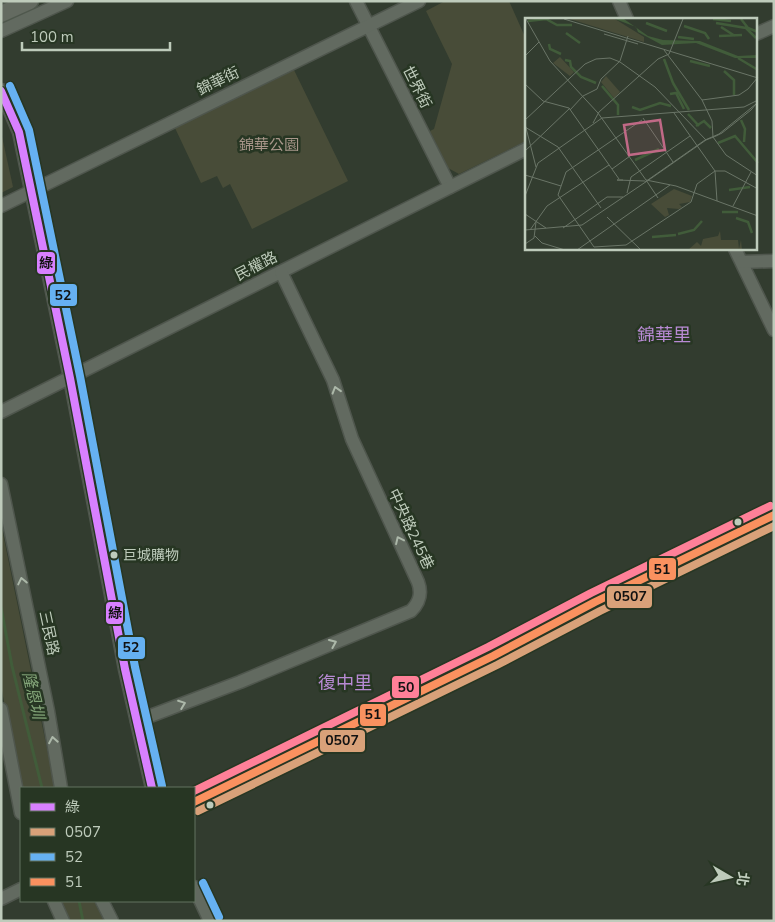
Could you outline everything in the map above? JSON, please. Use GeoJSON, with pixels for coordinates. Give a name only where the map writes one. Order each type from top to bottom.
{"type":"FeatureCollection","features":[{"type":"Feature","properties":{"kind":"main road"},"geometry":{"type":"LineString","coordinates":[[1,14],[30,1]]}},
{"type":"Feature","properties":{"kind":"street"},"geometry":{"type":"LineString","coordinates":[[1,31],[67,1]]}},
{"type":"Feature","properties":{"kind":"street","name":"世界街"},"geometry":{"type":"LineString","coordinates":[[356,1],[450,187]]}},
{"type":"Feature","properties":{"kind":"street","name":"錦華街"},"geometry":{"type":"LineString","coordinates":[[1,206],[418,1]]}},
{"type":"Feature","properties":{"kind":"street"},"geometry":{"type":"LineString","coordinates":[[619,1],[627,18]]}},
{"type":"Feature","properties":{"kind":"street"},"geometry":{"type":"LineString","coordinates":[[758,33],[774,26]]}},
{"type":"Feature","properties":{"kind":"street"},"geometry":{"type":"LineString","coordinates":[[1,90],[19,132],[70,378],[124,669],[152,787]]}},
{"type":"Feature","properties":{"kind":"street","name":"民權路"},"geometry":{"type":"LineString","coordinates":[[1,412],[525,150]]}},
{"type":"Feature","properties":{"kind":"street"},"geometry":{"type":"LineString","coordinates":[[736,250],[774,330]]}},
{"type":"Feature","properties":{"kind":"street"},"geometry":{"type":"LineString","coordinates":[[742,262],[774,261]]}},
{"type":"Feature","properties":{"kind":"street","name":"中央路245巷"},"geometry":{"type":"LineString","coordinates":[[137,721],[240,682],[411,610],[416,606],[419,598],[421,590],[418,582],[352,439],[333,380],[280,272]]}},
{"type":"Feature","properties":{"kind":"street","name":"三民路"},"geometry":{"type":"LineString","coordinates":[[1,484],[62,787]]}},
{"type":"Feature","properties":{"kind":"street"},"geometry":{"type":"LineString","coordinates":[[195,802],[493,656],[595,602],[774,515]]}},
{"type":"Feature","properties":{"kind":"street"},"geometry":{"type":"LineString","coordinates":[[1,709],[20,808]]}},
{"type":"Feature","properties":{"kind":"street"},"geometry":{"type":"LineString","coordinates":[[195,889],[210,921]]}},
{"type":"Feature","properties":{"kind":"street"},"geometry":{"type":"LineString","coordinates":[[1,899],[20,890]]}},
{"type":"Feature","properties":{"kind":"street"},"geometry":{"type":"LineString","coordinates":[[54,902],[64,921]]}},
{"type":"Feature","properties":{"kind":"street"},"geometry":{"type":"LineString","coordinates":[[102,902],[112,921]]}},
{"type":"Feature","properties":{"kind":"green space"},"geometry":{"type":"Polygon","coordinates":[[[445,1],[509,1],[525,37],[525,141],[459,174],[448,168],[430,131],[434,129],[452,64],[426,11],[445,1]]]}},
{"type":"Feature","properties":{"kind":"green space","name":"錦華公園"},"geometry":{"type":"Polygon","coordinates":[[[294,70],[348,181],[252,229],[230,184],[223,188],[217,176],[201,183],[175,128],[294,70]]]}},
{"type":"Feature","properties":{"kind":"green space"},"geometry":{"type":"Polygon","coordinates":[[[1,132],[13,187],[1,193],[1,132]]]}},
{"type":"Feature","properties":{"kind":"green space"},"geometry":{"type":"Polygon","coordinates":[[[1,524],[55,787],[21,787],[1,686],[1,524]]]}},
{"type":"Feature","properties":{"kind":"green space"},"geometry":{"type":"Polygon","coordinates":[[[59,902],[94,902],[104,921],[68,921],[59,902]]]}},
{"type":"Feature","properties":{"kind":"waterway","name":"隆恩圳"},"geometry":{"type":"LineString","coordinates":[[1,607],[12,666],[42,787]]}},
{"type":"Feature","properties":{"kind":"waterway","name":"隆恩圳"},"geometry":{"type":"LineString","coordinates":[[79,902],[83,921]]}},
{"type":"Feature","properties":{"kind":"transit line","name":"52"},"geometry":{"type":"LineString","coordinates":[[10,86],[29,130],[80,376],[135,667],[162,786]]}},
{"type":"Feature","properties":{"kind":"transit line","name":"綠"},"geometry":{"type":"LineString","coordinates":[[1,91],[19,132],[70,378],[125,669],[152,787]]}},
{"type":"Feature","properties":{"kind":"transit line","name":"50"},"geometry":{"type":"LineString","coordinates":[[195,791],[770,506]]}},
{"type":"Feature","properties":{"kind":"transit line","name":"51"},"geometry":{"type":"LineString","coordinates":[[195,802],[493,656],[595,602],[774,515]]}},
{"type":"Feature","properties":{"kind":"transit line","name":"0507"},"geometry":{"type":"LineString","coordinates":[[198,811],[497,665],[600,611],[774,526]]}},
{"type":"Feature","properties":{"kind":"transit line","name":"52"},"geometry":{"type":"LineString","coordinates":[[203,883],[219,917]]}},
{"type":"Feature","properties":{"kind":"place","name":"巨城購物"},"geometry":{"type":"Point","coordinates":[114,555]}},
{"type":"Feature","properties":{"kind":"district","name":"錦華里"},"geometry":{"type":"Point","coordinates":[664,335]}},
{"type":"Feature","properties":{"kind":"district","name":"復中里"},"geometry":{"type":"Point","coordinates":[345,683]}}]}
